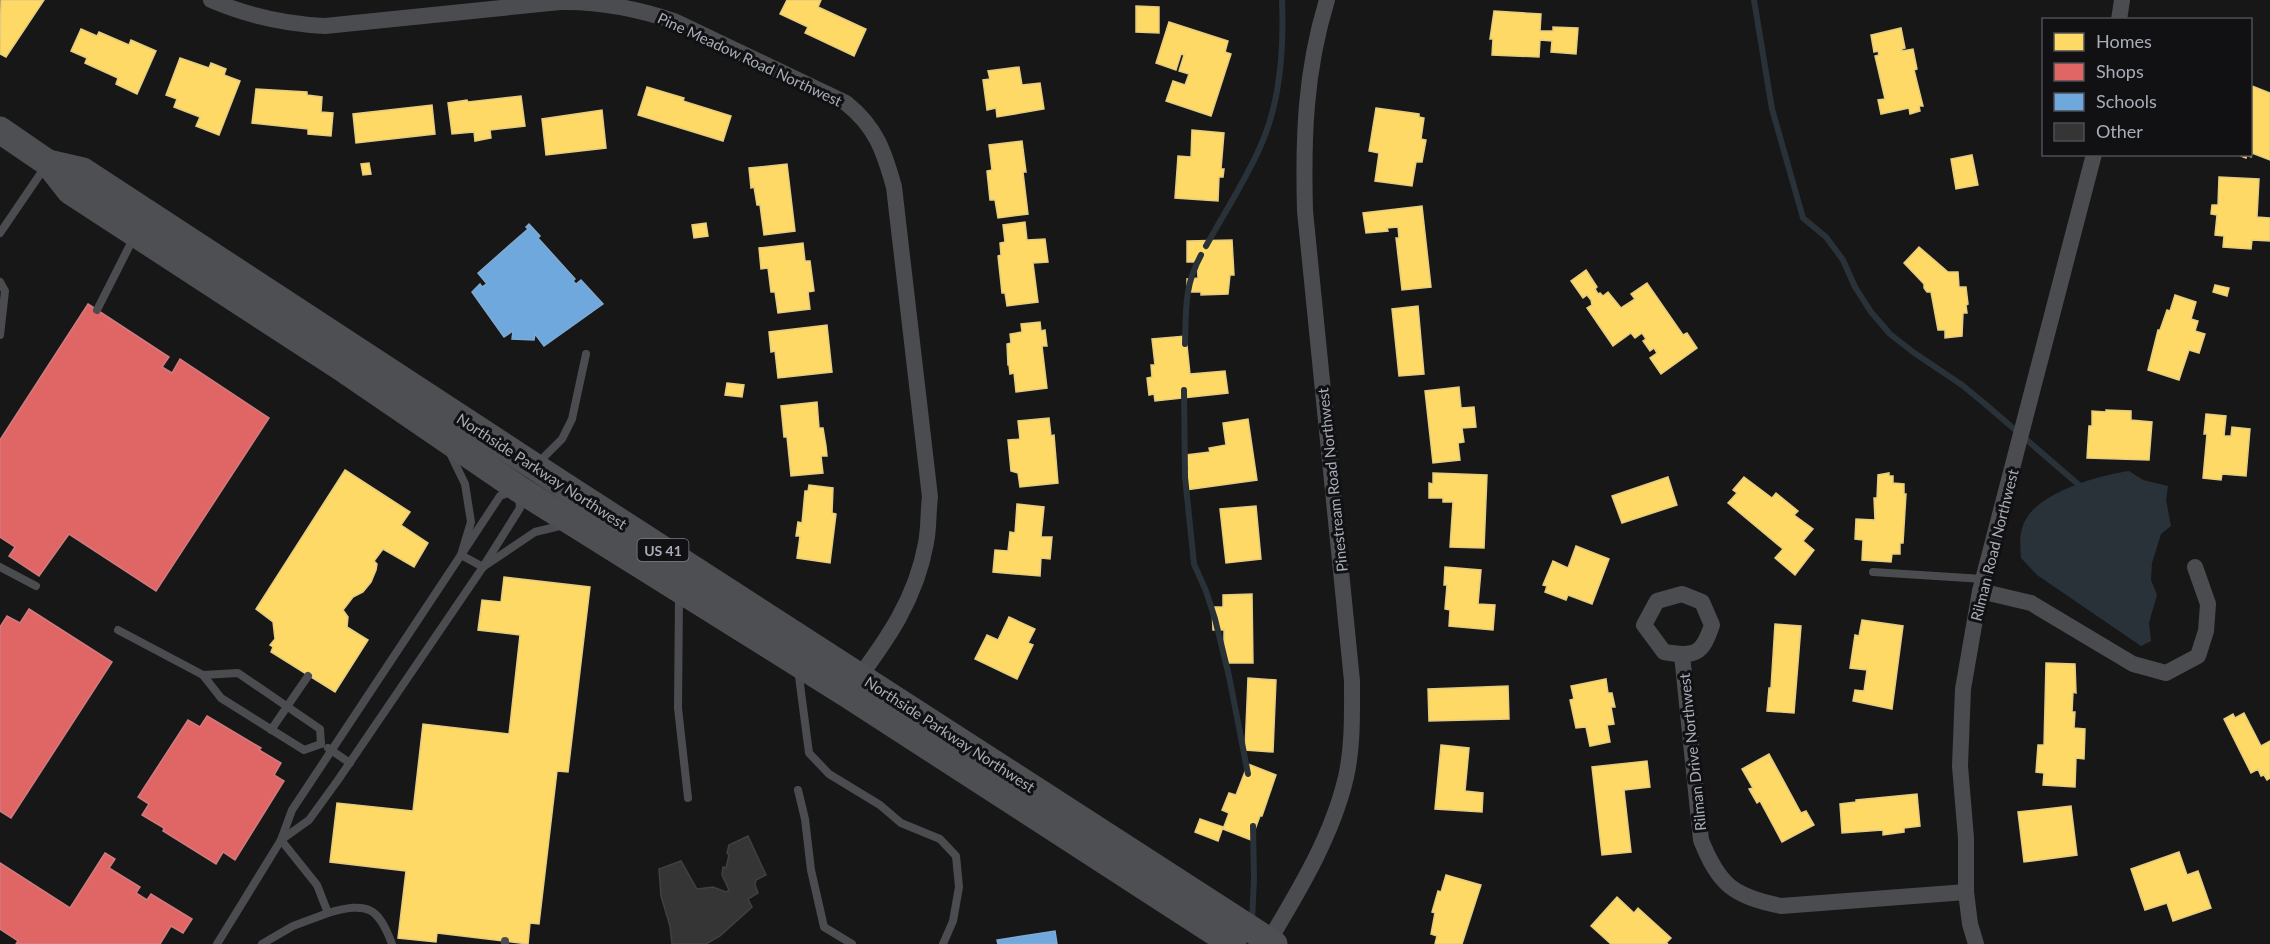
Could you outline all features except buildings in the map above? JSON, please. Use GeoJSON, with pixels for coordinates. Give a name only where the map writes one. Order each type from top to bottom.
{"type":"FeatureCollection","features":[{"type":"Feature","properties":{"kind":"main road","name":"Northside Parkway Northwest"},"geometry":{"type":"LineString","coordinates":[[0,130],[48,163],[70,191],[345,370],[443,438],[527,478],[573,523],[797,663],[853,685],[1233,944]]}},
{"type":"Feature","properties":{"kind":"main road","name":"Northside Parkway Northwest"},"geometry":{"type":"LineString","coordinates":[[48,163],[83,171],[527,478],[853,685],[1270,943]]}},
{"type":"Feature","properties":{"kind":"street","name":"Pine Meadow Road Northwest"},"geometry":{"type":"LineString","coordinates":[[211,0],[269,20],[295,25],[325,26],[560,2],[589,1],[614,4],[646,11],[674,21],[846,103],[862,116],[875,133],[894,187],[930,497],[926,544],[912,593],[890,636],[853,685]]}},
{"type":"Feature","properties":{"kind":"street","name":"Pinestream Road Northwest"},"geometry":{"type":"LineString","coordinates":[[1270,943],[1334,818],[1346,777],[1352,735],[1352,681],[1305,212],[1303,148],[1306,102],[1312,57],[1327,0]]}},
{"type":"Feature","properties":{"kind":"street"},"geometry":{"type":"LineString","coordinates":[[2120,18],[2122,0]]}},
{"type":"Feature","properties":{"kind":"street","name":"Rilman Road Northwest"},"geometry":{"type":"LineString","coordinates":[[1976,944],[1970,924],[1966,892],[1966,838],[1960,766],[1960,718],[1963,689],[1982,585],[2093,156]]}},
{"type":"Feature","properties":{"kind":"street"},"geometry":{"type":"LineString","coordinates":[[1982,585],[2031,603],[2133,664],[2166,673],[2198,656],[2206,631],[2208,604],[2195,567]]}},
{"type":"Feature","properties":{"kind":"street","name":"Rilman Drive Northwest"},"geometry":{"type":"LineString","coordinates":[[1682,655],[1701,840],[1712,866],[1727,885],[1753,900],[1781,906],[1966,892]]}},
{"type":"Feature","properties":{"kind":"lane"},"geometry":{"type":"LineString","coordinates":[[0,233],[48,163]]}},
{"type":"Feature","properties":{"kind":"lane"},"geometry":{"type":"LineString","coordinates":[[97,310],[135,234]]}},
{"type":"Feature","properties":{"kind":"lane"},"geometry":{"type":"LineString","coordinates":[[0,283],[5,291],[0,335]]}},
{"type":"Feature","properties":{"kind":"lane"},"geometry":{"type":"LineString","coordinates":[[217,944],[281,840],[292,810],[500,496],[527,478],[562,440],[572,419],[586,354]]}},
{"type":"Feature","properties":{"kind":"lane"},"geometry":{"type":"LineString","coordinates":[[443,438],[465,484],[471,522],[461,555]]}},
{"type":"Feature","properties":{"kind":"lane"},"geometry":{"type":"LineString","coordinates":[[281,840],[309,820],[350,763],[483,567],[520,508],[527,478]]}},
{"type":"Feature","properties":{"kind":"lane"},"geometry":{"type":"LineString","coordinates":[[483,567],[535,532],[573,523]]}},
{"type":"Feature","properties":{"kind":"lane"},"geometry":{"type":"LineString","coordinates":[[461,555],[483,567]]}},
{"type":"Feature","properties":{"kind":"lane"},"geometry":{"type":"LineString","coordinates":[[0,567],[36,586]]}},
{"type":"Feature","properties":{"kind":"lane"},"geometry":{"type":"LineString","coordinates":[[1873,572],[1982,585]]}},
{"type":"Feature","properties":{"kind":"lane"},"geometry":{"type":"LineString","coordinates":[[679,589],[678,708],[688,798]]}},
{"type":"Feature","properties":{"kind":"lane"},"geometry":{"type":"LineString","coordinates":[[118,630],[202,675],[221,698],[304,750],[321,744]]}},
{"type":"Feature","properties":{"kind":"lane"},"geometry":{"type":"LineString","coordinates":[[797,663],[809,753],[830,774],[880,805],[901,823],[940,839],[956,856],[959,887],[953,921],[943,944]]}},
{"type":"Feature","properties":{"kind":"lane"},"geometry":{"type":"LineString","coordinates":[[202,675],[238,674],[320,729],[321,744]]}},
{"type":"Feature","properties":{"kind":"lane"},"geometry":{"type":"LineString","coordinates":[[271,730],[308,676]]}},
{"type":"Feature","properties":{"kind":"lane"},"geometry":{"type":"LineString","coordinates":[[321,744],[350,763]]}},
{"type":"Feature","properties":{"kind":"lane"},"geometry":{"type":"LineString","coordinates":[[798,790],[805,819],[811,870],[824,927],[852,944]]}},
{"type":"Feature","properties":{"kind":"lane"},"geometry":{"type":"LineString","coordinates":[[281,840],[317,885],[328,913]]}},
{"type":"Feature","properties":{"kind":"lane"},"geometry":{"type":"LineString","coordinates":[[262,944],[292,926],[350,907],[374,913],[384,922],[392,944]]}},
{"type":"Feature","properties":{"kind":"shaded area"},"geometry":{"type":"Polygon","coordinates":[[[2129,471],[2143,480],[2168,486],[2166,500],[2171,526],[2161,534],[2152,563],[2151,580],[2157,595],[2149,623],[2151,641],[2141,646],[2037,575],[2021,558],[2020,539],[2023,525],[2032,511],[2043,502],[2056,493],[2087,481],[2129,471]]]}},
{"type":"Feature","properties":{"kind":"waterway"},"geometry":{"type":"LineString","coordinates":[[1206,246],[1249,171],[1268,128],[1280,74],[1282,0]]}},
{"type":"Feature","properties":{"kind":"waterway"},"geometry":{"type":"LineString","coordinates":[[1754,0],[1772,109],[1803,218],[1826,237],[1843,260],[1855,287],[1871,312],[1890,334],[1962,385],[2079,485]]}},
{"type":"Feature","properties":{"kind":"waterway"},"geometry":{"type":"LineString","coordinates":[[1185,344],[1189,288],[1191,277],[1201,255]]}},
{"type":"Feature","properties":{"kind":"waterway"},"geometry":{"type":"LineString","coordinates":[[1184,390],[1185,477],[1194,564],[1215,619],[1229,676],[1248,774]]}},
{"type":"Feature","properties":{"kind":"waterway"},"geometry":{"type":"LineString","coordinates":[[1252,921],[1253,826]]}}]}
